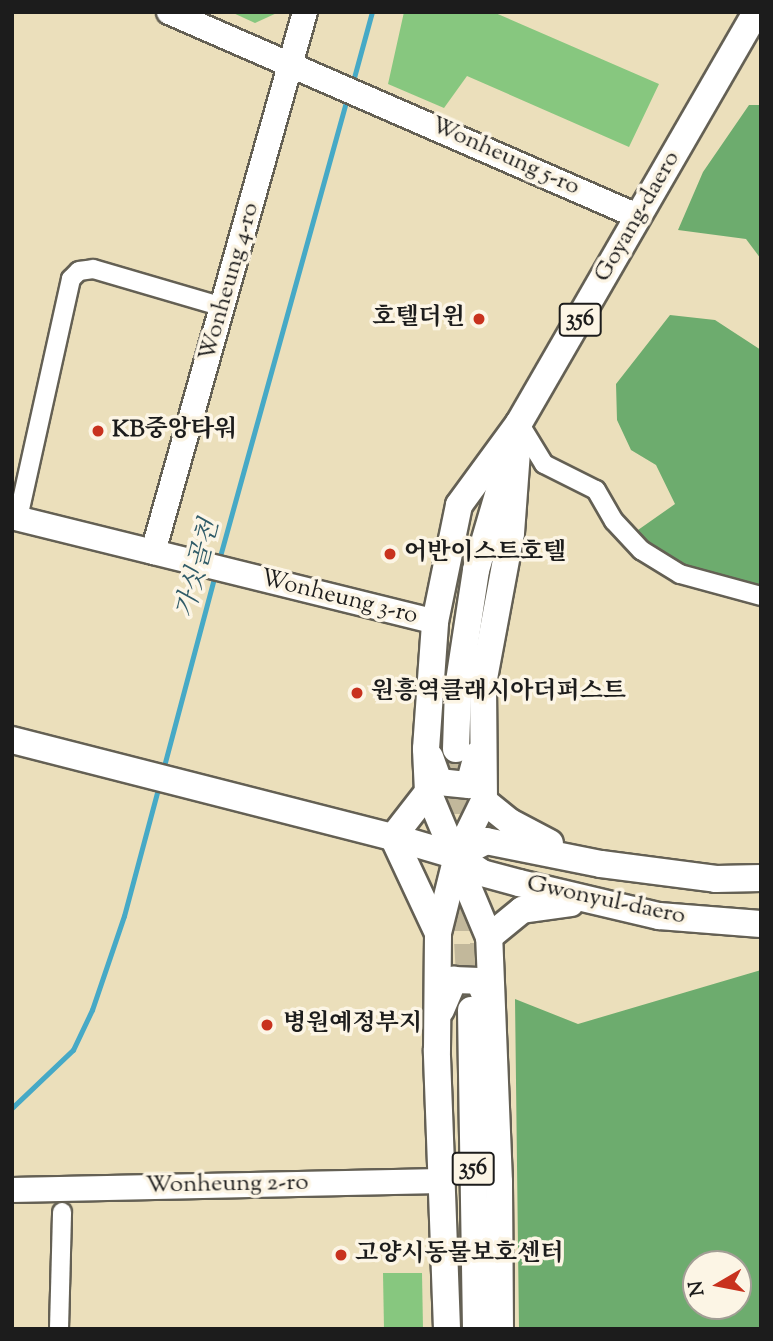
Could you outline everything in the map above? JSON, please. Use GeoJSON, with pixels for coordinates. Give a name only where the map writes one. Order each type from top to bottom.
{"type":"FeatureCollection","features":[{"type":"Feature","properties":{"kind":"main road","name":"Goyang-daero"},"geometry":{"type":"LineString","coordinates":[[468,748],[458,688],[475,570],[519,423],[756,12]]}},
{"type":"Feature","properties":{"kind":"main road"},"geometry":{"type":"LineString","coordinates":[[482,1014],[489,937],[428,792],[426,749],[435,622],[459,505],[519,423]]}},
{"type":"Feature","properties":{"kind":"main road","name":"Gwonyul-daero"},"geometry":{"type":"LineString","coordinates":[[12,740],[393,837],[457,856],[482,873],[597,902],[659,916],[761,924]]}},
{"type":"Feature","properties":{"kind":"main road"},"geometry":{"type":"LineString","coordinates":[[426,749],[439,782],[469,785],[468,748]]}},
{"type":"Feature","properties":{"kind":"main road"},"geometry":{"type":"LineString","coordinates":[[468,748],[484,801],[528,834],[601,864]]}},
{"type":"Feature","properties":{"kind":"main road"},"geometry":{"type":"LineString","coordinates":[[428,792],[393,837],[438,933]]}},
{"type":"Feature","properties":{"kind":"main road"},"geometry":{"type":"LineString","coordinates":[[447,1329],[441,1181],[438,933],[457,856],[484,801]]}},
{"type":"Feature","properties":{"kind":"main road","name":"Gwonyul-daero"},"geometry":{"type":"LineString","coordinates":[[457,856],[486,841],[601,864],[716,879],[761,878]]}},
{"type":"Feature","properties":{"kind":"main road"},"geometry":{"type":"LineString","coordinates":[[489,937],[522,909],[597,902]]}},
{"type":"Feature","properties":{"kind":"main road"},"geometry":{"type":"LineString","coordinates":[[438,1017],[454,980],[479,981],[500,1329]]}},
{"type":"Feature","properties":{"kind":"main road","name":"356"},"geometry":{"type":"LineString","coordinates":[[476,1329],[482,1014]]}},
{"type":"Feature","properties":{"kind":"street"},"geometry":{"type":"LineString","coordinates":[[169,12],[291,64]]}},
{"type":"Feature","properties":{"kind":"street","name":"Wonheung 4-ro"},"geometry":{"type":"LineString","coordinates":[[153,552],[305,12]]}},
{"type":"Feature","properties":{"kind":"street","name":"Wonheung 5-ro"},"geometry":{"type":"LineString","coordinates":[[291,64],[637,216]]}},
{"type":"Feature","properties":{"kind":"street"},"geometry":{"type":"LineString","coordinates":[[153,552],[15,517],[71,279],[79,271],[93,269],[223,307]]}},
{"type":"Feature","properties":{"kind":"street"},"geometry":{"type":"LineString","coordinates":[[519,423],[544,464],[596,491],[614,521],[641,550],[680,574],[761,596]]}},
{"type":"Feature","properties":{"kind":"street","name":"Wonheung 3-ro"},"geometry":{"type":"LineString","coordinates":[[153,552],[435,622]]}},
{"type":"Feature","properties":{"kind":"street","name":"Wonheung 2-ro"},"geometry":{"type":"LineString","coordinates":[[12,1189],[441,1181]]}},
{"type":"Feature","properties":{"kind":"street"},"geometry":{"type":"LineString","coordinates":[[59,1329],[62,1212]]}},
{"type":"Feature","properties":{"kind":"green space"},"geometry":{"type":"Polygon","coordinates":[[[231,12],[279,12],[255,23],[231,12]]]}},
{"type":"Feature","properties":{"kind":"green space"},"geometry":{"type":"Polygon","coordinates":[[[404,12],[493,12],[659,84],[629,147],[467,76],[444,108],[388,84],[404,12]]]}},
{"type":"Feature","properties":{"kind":"green space"},"geometry":{"type":"Polygon","coordinates":[[[749,105],[761,105],[761,259],[746,239],[678,230],[703,172],[749,105]]]}},
{"type":"Feature","properties":{"kind":"green space"},"geometry":{"type":"Polygon","coordinates":[[[670,315],[715,320],[761,350],[761,588],[680,574],[641,550],[638,530],[675,504],[656,465],[631,450],[617,420],[616,384],[670,315]]]}},
{"type":"Feature","properties":{"kind":"green space"},"geometry":{"type":"Polygon","coordinates":[[[761,970],[761,1329],[519,1329],[515,999],[578,1024],[761,970]]]}},
{"type":"Feature","properties":{"kind":"green space"},"geometry":{"type":"Polygon","coordinates":[[[383,1273],[422,1273],[423,1329],[384,1329],[383,1273]]]}},
{"type":"Feature","properties":{"kind":"waterway","name":"가싯골천"},"geometry":{"type":"LineString","coordinates":[[352,85],[372,12]]}},
{"type":"Feature","properties":{"kind":"waterway","name":"가싯골천"},"geometry":{"type":"LineString","coordinates":[[219,560],[347,100]]}},
{"type":"Feature","properties":{"kind":"waterway","name":"가싯골천"},"geometry":{"type":"LineString","coordinates":[[163,770],[215,575]]}},
{"type":"Feature","properties":{"kind":"waterway","name":"가싯골천"},"geometry":{"type":"LineString","coordinates":[[12,1108],[73,1050],[92,1010],[124,916],[159,785]]}},
{"type":"Feature","properties":{"kind":"tunnel"},"geometry":{"type":"LineString","coordinates":[[456,749],[471,1010]]}},
{"type":"Feature","properties":{"kind":"place","name":"호텔더윈"},"geometry":{"type":"Point","coordinates":[479,319]}},
{"type":"Feature","properties":{"kind":"place","name":"KB중앙타워"},"geometry":{"type":"Point","coordinates":[98,431]}},
{"type":"Feature","properties":{"kind":"place","name":"어반이스트호텔"},"geometry":{"type":"Point","coordinates":[390,554]}},
{"type":"Feature","properties":{"kind":"place","name":"원흥역클래시아더퍼스트"},"geometry":{"type":"Point","coordinates":[357,693]}},
{"type":"Feature","properties":{"kind":"place","name":"병원예정부지"},"geometry":{"type":"Point","coordinates":[267,1025]}},
{"type":"Feature","properties":{"kind":"place","name":"고양시동물보호센터"},"geometry":{"type":"Point","coordinates":[341,1255]}}]}
